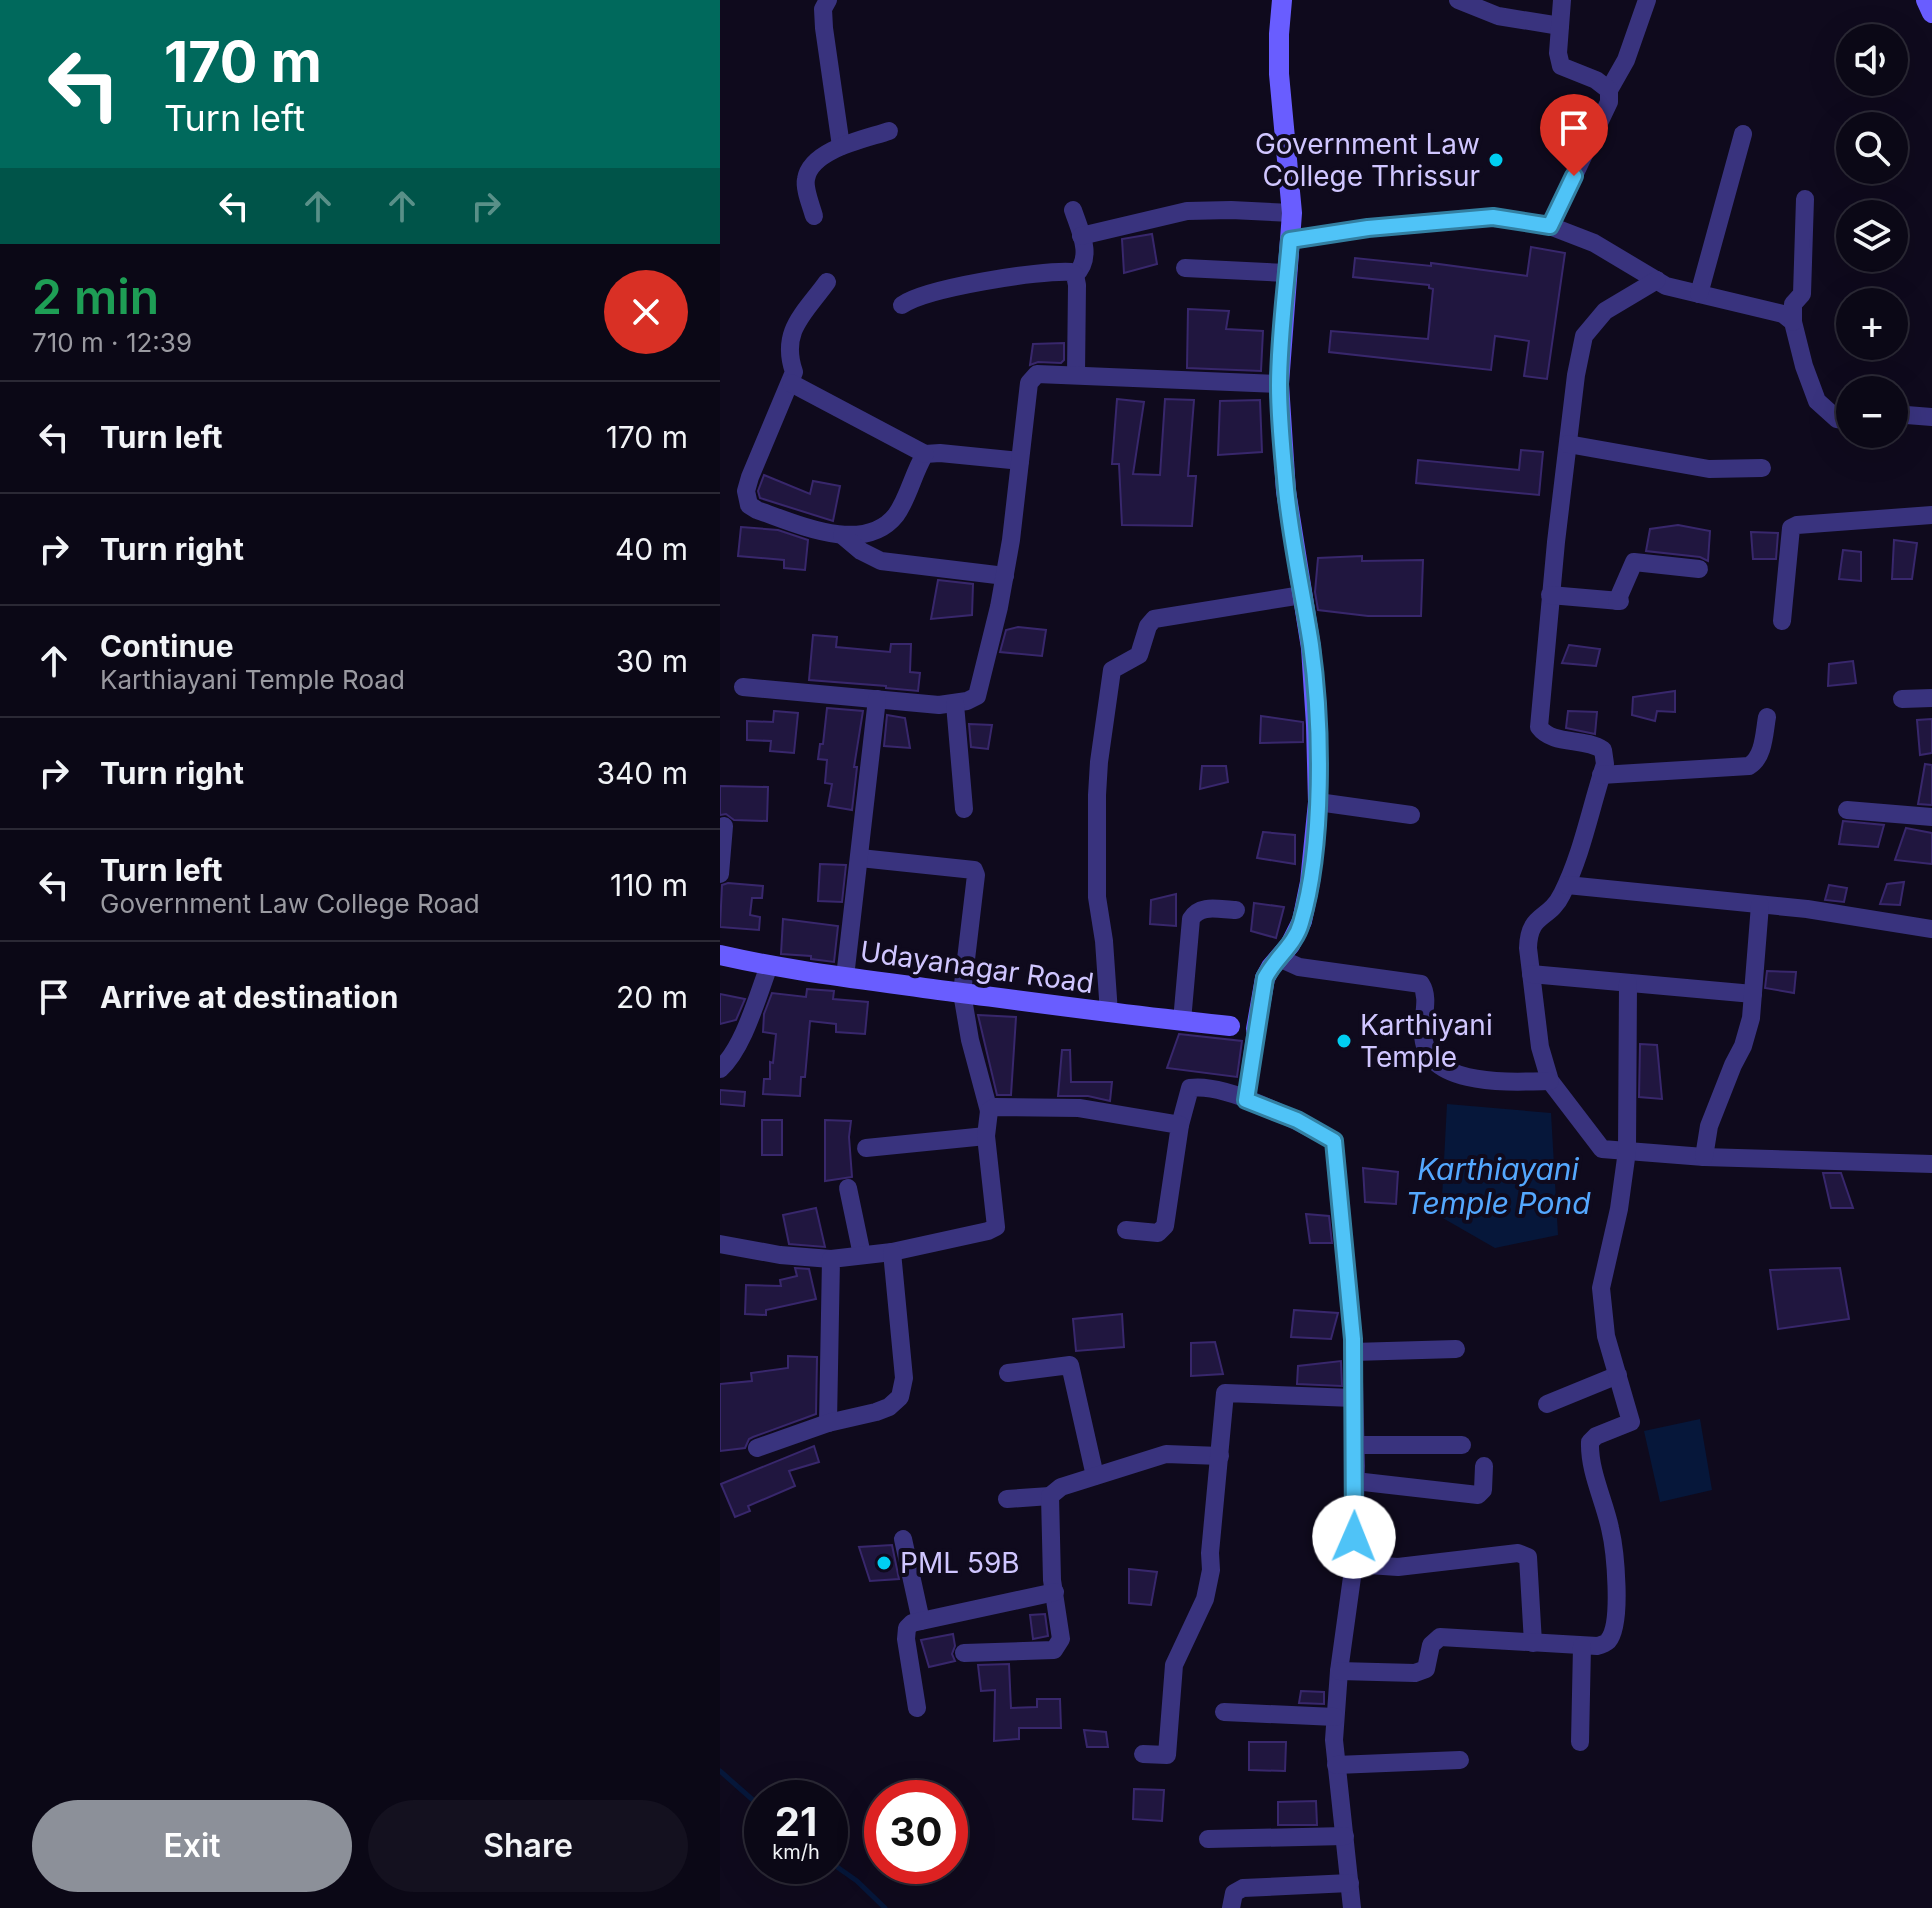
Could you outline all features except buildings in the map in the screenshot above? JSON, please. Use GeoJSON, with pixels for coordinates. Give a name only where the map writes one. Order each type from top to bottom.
{"type":"FeatureCollection","features":[{"type":"Feature","properties":{"kind":"main road"},"geometry":{"type":"LineString","coordinates":[[1254,1038],[1265,978],[1290,945],[1302,921],[1310,882],[1318,802],[1312,663],[1286,491],[1279,384],[1292,213],[1279,74],[1282,0]]}},
{"type":"Feature","properties":{"kind":"main road"},"geometry":{"type":"LineString","coordinates":[[1926,0],[1932,13]]}},
{"type":"Feature","properties":{"kind":"main road","name":"Udayanagar Road"},"geometry":{"type":"LineString","coordinates":[[720,955],[845,977],[1229,1026]]}},
{"type":"Feature","properties":{"kind":"main road"},"geometry":{"type":"LineString","coordinates":[[1229,1026],[1260,1006]]}},
{"type":"Feature","properties":{"kind":"street"},"geometry":{"type":"LineString","coordinates":[[828,0],[823,9],[824,28],[841,146]]}},
{"type":"Feature","properties":{"kind":"street"},"geometry":{"type":"LineString","coordinates":[[1458,0],[1498,16],[1560,26]]}},
{"type":"Feature","properties":{"kind":"street"},"geometry":{"type":"LineString","coordinates":[[1562,0],[1558,53],[1561,66],[1596,80],[1609,90]]}},
{"type":"Feature","properties":{"kind":"street"},"geometry":{"type":"LineString","coordinates":[[1550,226],[1609,102],[1609,90],[1626,60],[1647,0]]}},
{"type":"Feature","properties":{"kind":"street"},"geometry":{"type":"LineString","coordinates":[[814,216],[806,180],[811,167],[841,146],[889,131]]}},
{"type":"Feature","properties":{"kind":"street"},"geometry":{"type":"LineString","coordinates":[[1699,294],[1743,134]]}},
{"type":"Feature","properties":{"kind":"street"},"geometry":{"type":"LineString","coordinates":[[1805,199],[1802,294],[1793,304],[1793,322],[1817,401],[1836,418]]}},
{"type":"Feature","properties":{"kind":"street"},"geometry":{"type":"LineString","coordinates":[[1073,210],[1085,249],[1084,263],[1075,275],[1076,374]]}},
{"type":"Feature","properties":{"kind":"street"},"geometry":{"type":"LineString","coordinates":[[1081,236],[1187,211],[1292,213]]}},
{"type":"Feature","properties":{"kind":"street"},"geometry":{"type":"LineString","coordinates":[[1290,240],[1368,228],[1493,217],[1550,226],[1594,243],[1666,286],[1783,314],[1793,322]]}},
{"type":"Feature","properties":{"kind":"street"},"geometry":{"type":"LineString","coordinates":[[1185,268],[1287,273]]}},
{"type":"Feature","properties":{"kind":"street"},"geometry":{"type":"LineString","coordinates":[[902,305],[920,296],[1003,279],[1066,271],[1075,275]]}},
{"type":"Feature","properties":{"kind":"street"},"geometry":{"type":"LineString","coordinates":[[1657,280],[1605,311],[1584,336],[1576,375],[1550,595],[1539,727],[1550,737],[1596,746],[1603,750],[1605,764],[1567,885],[1554,907],[1532,923],[1528,934],[1540,1047],[1550,1081],[1602,1149],[1704,1157],[1932,1164]]}},
{"type":"Feature","properties":{"kind":"street"},"geometry":{"type":"LineString","coordinates":[[827,282],[788,342],[794,372],[750,477],[746,491],[749,505],[815,530],[842,535],[865,533],[882,527],[893,518],[925,454]]}},
{"type":"Feature","properties":{"kind":"street"},"geometry":{"type":"LineString","coordinates":[[743,687],[939,705],[955,704],[977,696],[1005,576],[1029,383],[1037,374],[1279,384]]}},
{"type":"Feature","properties":{"kind":"street"},"geometry":{"type":"LineString","coordinates":[[791,383],[925,454],[1020,461]]}},
{"type":"Feature","properties":{"kind":"street"},"geometry":{"type":"LineString","coordinates":[[1908,415],[1932,417]]}},
{"type":"Feature","properties":{"kind":"street"},"geometry":{"type":"LineString","coordinates":[[1568,444],[1709,469],[1762,468]]}},
{"type":"Feature","properties":{"kind":"street"},"geometry":{"type":"LineString","coordinates":[[1782,621],[1791,528],[1797,525],[1932,515]]}},
{"type":"Feature","properties":{"kind":"street"},"geometry":{"type":"LineString","coordinates":[[842,535],[861,551],[881,561],[1005,576]]}},
{"type":"Feature","properties":{"kind":"street"},"geometry":{"type":"LineString","coordinates":[[1550,595],[1618,601],[1634,562],[1699,569]]}},
{"type":"Feature","properties":{"kind":"street"},"geometry":{"type":"LineString","coordinates":[[1109,1013],[1104,941],[1097,897],[1097,795],[1112,670],[1139,655],[1148,626],[1154,619],[1302,595]]}},
{"type":"Feature","properties":{"kind":"street"},"geometry":{"type":"LineString","coordinates":[[1902,699],[1932,698]]}},
{"type":"Feature","properties":{"kind":"street"},"geometry":{"type":"LineString","coordinates":[[845,977],[877,699]]}},
{"type":"Feature","properties":{"kind":"street"},"geometry":{"type":"LineString","coordinates":[[955,704],[964,809]]}},
{"type":"Feature","properties":{"kind":"street"},"geometry":{"type":"LineString","coordinates":[[1601,775],[1749,766],[1756,762],[1760,754],[1767,717]]}},
{"type":"Feature","properties":{"kind":"street"},"geometry":{"type":"LineString","coordinates":[[1318,802],[1411,815]]}},
{"type":"Feature","properties":{"kind":"street"},"geometry":{"type":"LineString","coordinates":[[1847,810],[1932,817]]}},
{"type":"Feature","properties":{"kind":"street"},"geometry":{"type":"LineString","coordinates":[[720,874],[724,826]]}},
{"type":"Feature","properties":{"kind":"street"},"geometry":{"type":"LineString","coordinates":[[720,1244],[780,1255],[831,1259],[892,1252],[996,1227],[986,1136],[989,1111],[970,1040],[962,993],[976,875],[974,870],[860,858]]}},
{"type":"Feature","properties":{"kind":"street"},"geometry":{"type":"LineString","coordinates":[[1567,885],[1807,909],[1932,929]]}},
{"type":"Feature","properties":{"kind":"street"},"geometry":{"type":"LineString","coordinates":[[1704,1157],[1709,1126],[1743,1046],[1751,1018],[1760,905]]}},
{"type":"Feature","properties":{"kind":"street"},"geometry":{"type":"LineString","coordinates":[[1182,1021],[1191,919],[1200,909],[1236,910]]}},
{"type":"Feature","properties":{"kind":"street"},"geometry":{"type":"LineString","coordinates":[[1279,958],[1299,967],[1421,984],[1426,996],[1425,1050],[1442,1069],[1487,1079],[1550,1081]]}},
{"type":"Feature","properties":{"kind":"street"},"geometry":{"type":"LineString","coordinates":[[720,1069],[729,1060],[746,1026],[769,966]]}},
{"type":"Feature","properties":{"kind":"street"},"geometry":{"type":"LineString","coordinates":[[1531,974],[1753,994]]}},
{"type":"Feature","properties":{"kind":"street"},"geometry":{"type":"LineString","coordinates":[[1339,1671],[1415,1673],[1426,1669],[1431,1645],[1440,1637],[1582,1646],[1597,1646],[1608,1641],[1614,1626],[1616,1580],[1610,1530],[1590,1442],[1596,1436],[1631,1422],[1606,1336],[1601,1288],[1619,1209],[1627,1151],[1628,983]]}},
{"type":"Feature","properties":{"kind":"street"},"geometry":{"type":"LineString","coordinates":[[1229,1026],[1254,1038],[1246,1100]]}},
{"type":"Feature","properties":{"kind":"street"},"geometry":{"type":"LineString","coordinates":[[1126,1230],[1162,1231],[1180,1125],[1190,1088],[1202,1086],[1246,1100],[1297,1120],[1334,1141],[1353,1352],[1355,1445],[1354,1564],[1339,1671],[1334,1740],[1352,1908]]}},
{"type":"Feature","properties":{"kind":"street"},"geometry":{"type":"LineString","coordinates":[[989,1111],[995,1107],[1079,1108],[1180,1125]]}},
{"type":"Feature","properties":{"kind":"street"},"geometry":{"type":"LineString","coordinates":[[866,1148],[986,1136]]}},
{"type":"Feature","properties":{"kind":"street"},"geometry":{"type":"LineString","coordinates":[[848,1188],[862,1255]]}},
{"type":"Feature","properties":{"kind":"street"},"geometry":{"type":"LineString","coordinates":[[757,1448],[828,1423],[876,1412],[896,1403],[904,1378],[892,1252]]}},
{"type":"Feature","properties":{"kind":"street"},"geometry":{"type":"LineString","coordinates":[[828,1423],[831,1259]]}},
{"type":"Feature","properties":{"kind":"street"},"geometry":{"type":"LineString","coordinates":[[1353,1352],[1456,1349]]}},
{"type":"Feature","properties":{"kind":"street"},"geometry":{"type":"LineString","coordinates":[[1008,1373],[1070,1365],[1095,1476]]}},
{"type":"Feature","properties":{"kind":"street"},"geometry":{"type":"LineString","coordinates":[[1547,1404],[1618,1375]]}},
{"type":"Feature","properties":{"kind":"street"},"geometry":{"type":"LineString","coordinates":[[1143,1754],[1167,1755],[1169,1752],[1174,1665],[1205,1599],[1211,1570],[1225,1393],[1353,1398]]}},
{"type":"Feature","properties":{"kind":"street"},"geometry":{"type":"LineString","coordinates":[[1355,1445],[1462,1445]]}},
{"type":"Feature","properties":{"kind":"street"},"geometry":{"type":"LineString","coordinates":[[1007,1499],[1050,1496],[1061,1487],[1166,1454],[1220,1456]]}},
{"type":"Feature","properties":{"kind":"street"},"geometry":{"type":"LineString","coordinates":[[1355,1481],[1478,1495],[1483,1490],[1484,1466]]}},
{"type":"Feature","properties":{"kind":"street"},"geometry":{"type":"LineString","coordinates":[[964,1653],[1054,1650],[1061,1639],[1052,1580],[1050,1496]]}},
{"type":"Feature","properties":{"kind":"street"},"geometry":{"type":"LineString","coordinates":[[903,1539],[921,1621]]}},
{"type":"Feature","properties":{"kind":"street"},"geometry":{"type":"LineString","coordinates":[[1354,1564],[1398,1567],[1518,1553],[1528,1557],[1533,1643]]}},
{"type":"Feature","properties":{"kind":"street"},"geometry":{"type":"LineString","coordinates":[[917,1708],[906,1639],[907,1628],[912,1623],[1055,1592]]}},
{"type":"Feature","properties":{"kind":"street"},"geometry":{"type":"LineString","coordinates":[[1580,1742],[1582,1646]]}},
{"type":"Feature","properties":{"kind":"street"},"geometry":{"type":"LineString","coordinates":[[1224,1712],[1335,1717]]}},
{"type":"Feature","properties":{"kind":"street"},"geometry":{"type":"LineString","coordinates":[[1336,1765],[1460,1760]]}},
{"type":"Feature","properties":{"kind":"street"},"geometry":{"type":"LineString","coordinates":[[1208,1839],[1345,1836]]}},
{"type":"Feature","properties":{"kind":"street"},"geometry":{"type":"LineString","coordinates":[[1231,1908],[1234,1893],[1243,1888],[1350,1883]]}},
{"type":"Feature","properties":{"kind":"water","name":"Karthiayani Temple Pond"},"geometry":{"type":"Polygon","coordinates":[[[1447,1104],[1551,1113],[1558,1235],[1495,1248],[1441,1217],[1447,1104]]]}},
{"type":"Feature","properties":{"kind":"water"},"geometry":{"type":"Polygon","coordinates":[[[1700,1419],[1712,1490],[1660,1502],[1644,1431],[1700,1419]]]}},
{"type":"Feature","properties":{"kind":"waterway"},"geometry":{"type":"LineString","coordinates":[[720,1771],[744,1792]]}},
{"type":"Feature","properties":{"kind":"waterway"},"geometry":{"type":"LineString","coordinates":[[848,1875],[885,1908]]}},
{"type":"Feature","properties":{"kind":"place","name":"Government Law College Thrissur"},"geometry":{"type":"Point","coordinates":[1496,160]}},
{"type":"Feature","properties":{"kind":"place","name":"Karthiyani Temple"},"geometry":{"type":"Point","coordinates":[1344,1041]}},
{"type":"Feature","properties":{"kind":"place","name":"PML 59B"},"geometry":{"type":"Point","coordinates":[884,1563]}},
{"type":"Feature","properties":{"kind":"route"},"geometry":{"type":"LineString","coordinates":[[1354,1537],[1353,1339],[1334,1141],[1297,1120],[1246,1100],[1265,978],[1298,933],[1302,921],[1310,882],[1318,802],[1311,648],[1286,491],[1279,384],[1290,240],[1368,228],[1493,217],[1550,226],[1574,176]]}}]}
